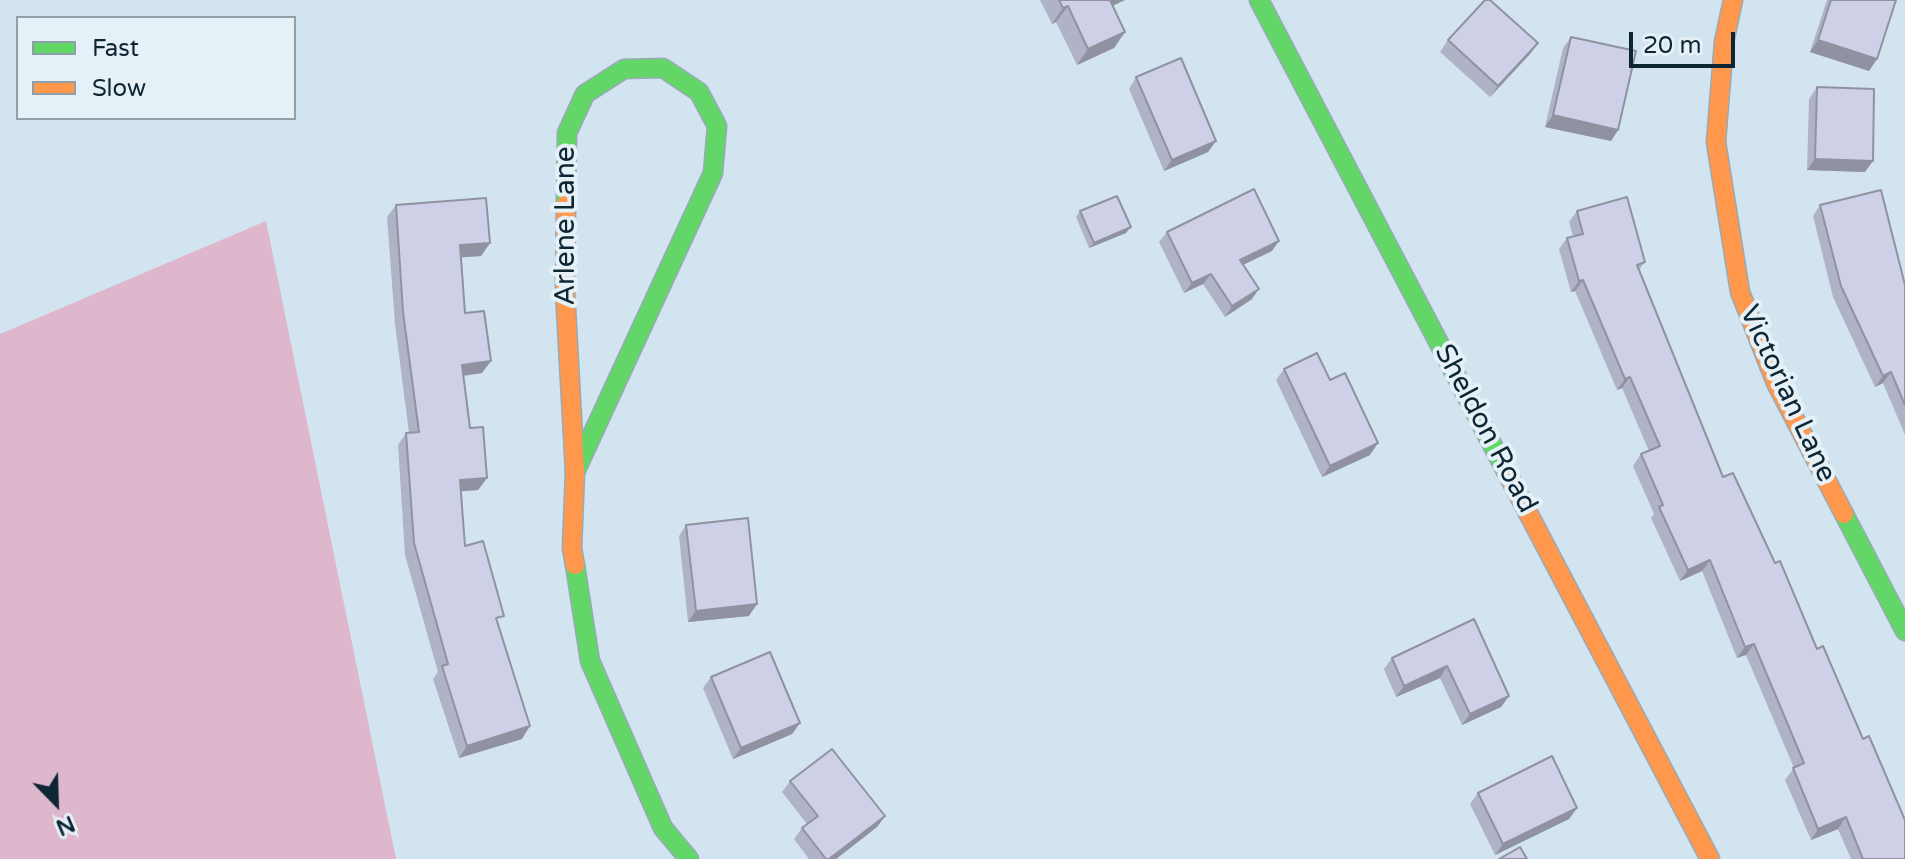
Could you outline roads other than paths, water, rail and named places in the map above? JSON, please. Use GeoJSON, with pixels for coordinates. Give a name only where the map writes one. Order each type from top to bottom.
{"type":"FeatureCollection","features":[{"type":"Feature","properties":{"kind":"street","name":"Sheldon Road"},"geometry":{"type":"LineString","coordinates":[[1259,0],[1710,859]]}},
{"type":"Feature","properties":{"kind":"street","name":"Victorian Lane"},"geometry":{"type":"LineString","coordinates":[[1733,0],[1724,42],[1716,142],[1722,196],[1740,292],[1776,383],[1905,631]]}},
{"type":"Feature","properties":{"kind":"street","name":"Arlene Lane"},"geometry":{"type":"LineString","coordinates":[[575,472],[713,173],[717,126],[699,92],[663,68],[624,69],[585,94],[567,133],[565,291],[575,472],[572,548],[590,661],[663,828],[689,859]]}}]}
